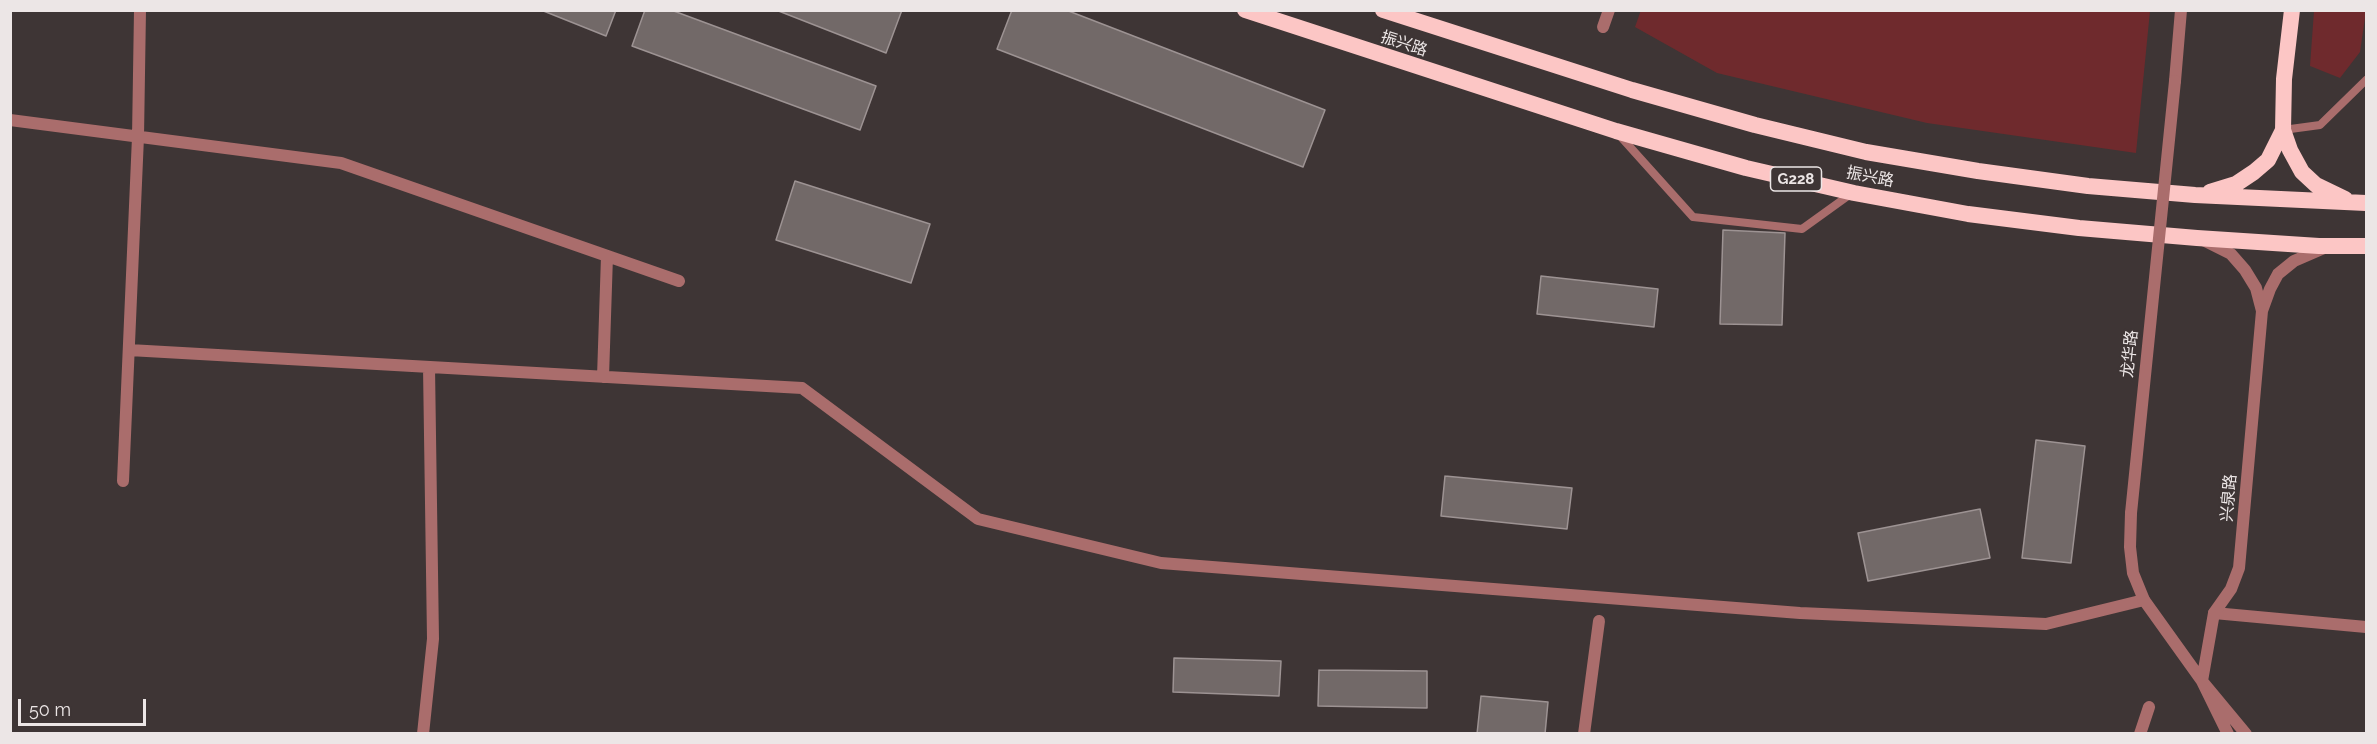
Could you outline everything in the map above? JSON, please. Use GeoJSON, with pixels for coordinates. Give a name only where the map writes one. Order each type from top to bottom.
{"type":"FeatureCollection","features":[{"type":"Feature","properties":{"kind":"highway","name":"振兴路"},"geometry":{"type":"LineString","coordinates":[[1245,10],[1616,131],[1746,168],[1854,192],[1979,215],[2079,228],[2197,238],[2367,246]]}},
{"type":"Feature","properties":{"kind":"highway","name":"振兴路"},"geometry":{"type":"LineString","coordinates":[[1383,10],[1632,90],[1755,125],[1866,152],[1978,171],[2088,186],[2195,195],[2362,202]]}},
{"type":"Feature","properties":{"kind":"highway"},"geometry":{"type":"LineString","coordinates":[[2292,10],[2284,79],[2283,130],[2290,150],[2302,172],[2316,185],[2334,195],[2362,202]]}},
{"type":"Feature","properties":{"kind":"highway"},"geometry":{"type":"LineString","coordinates":[[2195,195],[2236,184],[2254,172],[2268,160],[2283,130]]}},
{"type":"Feature","properties":{"kind":"street"},"geometry":{"type":"LineString","coordinates":[[123,481],[138,137],[140,10]]}},
{"type":"Feature","properties":{"kind":"street"},"geometry":{"type":"LineString","coordinates":[[1604,27],[1610,10]]}},
{"type":"Feature","properties":{"kind":"street","name":"龙华路"},"geometry":{"type":"LineString","coordinates":[[2181,10],[2131,513],[2130,547],[2133,573],[2144,600],[2202,681]]}},
{"type":"Feature","properties":{"kind":"street"},"geometry":{"type":"LineString","coordinates":[[10,120],[341,163],[679,281]]}},
{"type":"Feature","properties":{"kind":"street"},"geometry":{"type":"LineString","coordinates":[[2197,238],[2231,254],[2256,288],[2262,311]]}},
{"type":"Feature","properties":{"kind":"street"},"geometry":{"type":"LineString","coordinates":[[2262,311],[2278,274],[2294,261],[2312,252],[2334,246]]}},
{"type":"Feature","properties":{"kind":"street"},"geometry":{"type":"LineString","coordinates":[[603,377],[608,256]]}},
{"type":"Feature","properties":{"kind":"street","name":"兴泉路"},"geometry":{"type":"LineString","coordinates":[[2202,681],[2214,613],[2231,589],[2239,568],[2262,311]]}},
{"type":"Feature","properties":{"kind":"street"},"geometry":{"type":"LineString","coordinates":[[129,350],[802,388],[978,519],[1161,563],[1800,613],[2046,624],[2144,600]]}},
{"type":"Feature","properties":{"kind":"street"},"geometry":{"type":"LineString","coordinates":[[423,734],[433,639],[429,367]]}},
{"type":"Feature","properties":{"kind":"street"},"geometry":{"type":"LineString","coordinates":[[2214,613],[2367,627]]}},
{"type":"Feature","properties":{"kind":"street"},"geometry":{"type":"LineString","coordinates":[[1584,734],[1599,621]]}},
{"type":"Feature","properties":{"kind":"street"},"geometry":{"type":"LineString","coordinates":[[2202,681],[2228,734]]}},
{"type":"Feature","properties":{"kind":"street"},"geometry":{"type":"LineString","coordinates":[[2202,681],[2246,734]]}},
{"type":"Feature","properties":{"kind":"street"},"geometry":{"type":"LineString","coordinates":[[2140,734],[2149,707]]}},
{"type":"Feature","properties":{"kind":"lane"},"geometry":{"type":"LineString","coordinates":[[2283,130],[2320,125],[2367,80]]}},
{"type":"Feature","properties":{"kind":"lane"},"geometry":{"type":"LineString","coordinates":[[1616,131],[1693,216],[1802,229],[1854,192]]}},
{"type":"Feature","properties":{"kind":"shaded area"},"geometry":{"type":"Polygon","coordinates":[[[1641,10],[2150,11],[2136,153],[1927,123],[1717,73],[1635,27],[1641,10]]]}},
{"type":"Feature","properties":{"kind":"shaded area"},"geometry":{"type":"Polygon","coordinates":[[[2314,11],[2366,11],[2360,52],[2340,78],[2310,66],[2314,11]]]}},
{"type":"Feature","properties":{"kind":"building"},"geometry":{"type":"Polygon","coordinates":[[[541,10],[616,10],[606,36],[541,10]]]}},
{"type":"Feature","properties":{"kind":"building"},"geometry":{"type":"Polygon","coordinates":[[[645,10],[671,10],[876,86],[860,130],[632,46],[645,10]]]}},
{"type":"Feature","properties":{"kind":"building"},"geometry":{"type":"Polygon","coordinates":[[[776,10],[902,10],[886,53],[776,10]]]}},
{"type":"Feature","properties":{"kind":"building"},"geometry":{"type":"Polygon","coordinates":[[[1012,10],[1066,10],[1325,110],[1303,167],[997,49],[1012,10]]]}},
{"type":"Feature","properties":{"kind":"building"},"geometry":{"type":"Polygon","coordinates":[[[795,181],[930,224],[911,283],[776,240],[795,181]]]}},
{"type":"Feature","properties":{"kind":"building"},"geometry":{"type":"Polygon","coordinates":[[[1723,230],[1785,233],[1782,325],[1720,324],[1723,230]]]}},
{"type":"Feature","properties":{"kind":"building"},"geometry":{"type":"Polygon","coordinates":[[[1541,276],[1658,289],[1654,327],[1537,314],[1541,276]]]}},
{"type":"Feature","properties":{"kind":"building"},"geometry":{"type":"Polygon","coordinates":[[[2036,440],[2085,446],[2071,563],[2022,558],[2036,440]]]}},
{"type":"Feature","properties":{"kind":"building"},"geometry":{"type":"Polygon","coordinates":[[[1445,476],[1572,488],[1567,529],[1441,516],[1445,476]]]}},
{"type":"Feature","properties":{"kind":"building"},"geometry":{"type":"Polygon","coordinates":[[[1980,509],[1990,558],[1868,581],[1858,533],[1980,509]]]}},
{"type":"Feature","properties":{"kind":"building"},"geometry":{"type":"Polygon","coordinates":[[[1174,658],[1281,661],[1279,696],[1173,692],[1174,658]]]}},
{"type":"Feature","properties":{"kind":"building"},"geometry":{"type":"Polygon","coordinates":[[[1319,670],[1427,671],[1427,708],[1318,706],[1319,670]]]}},
{"type":"Feature","properties":{"kind":"building"},"geometry":{"type":"Polygon","coordinates":[[[1481,696],[1548,702],[1545,734],[1477,734],[1481,696]]]}}]}
